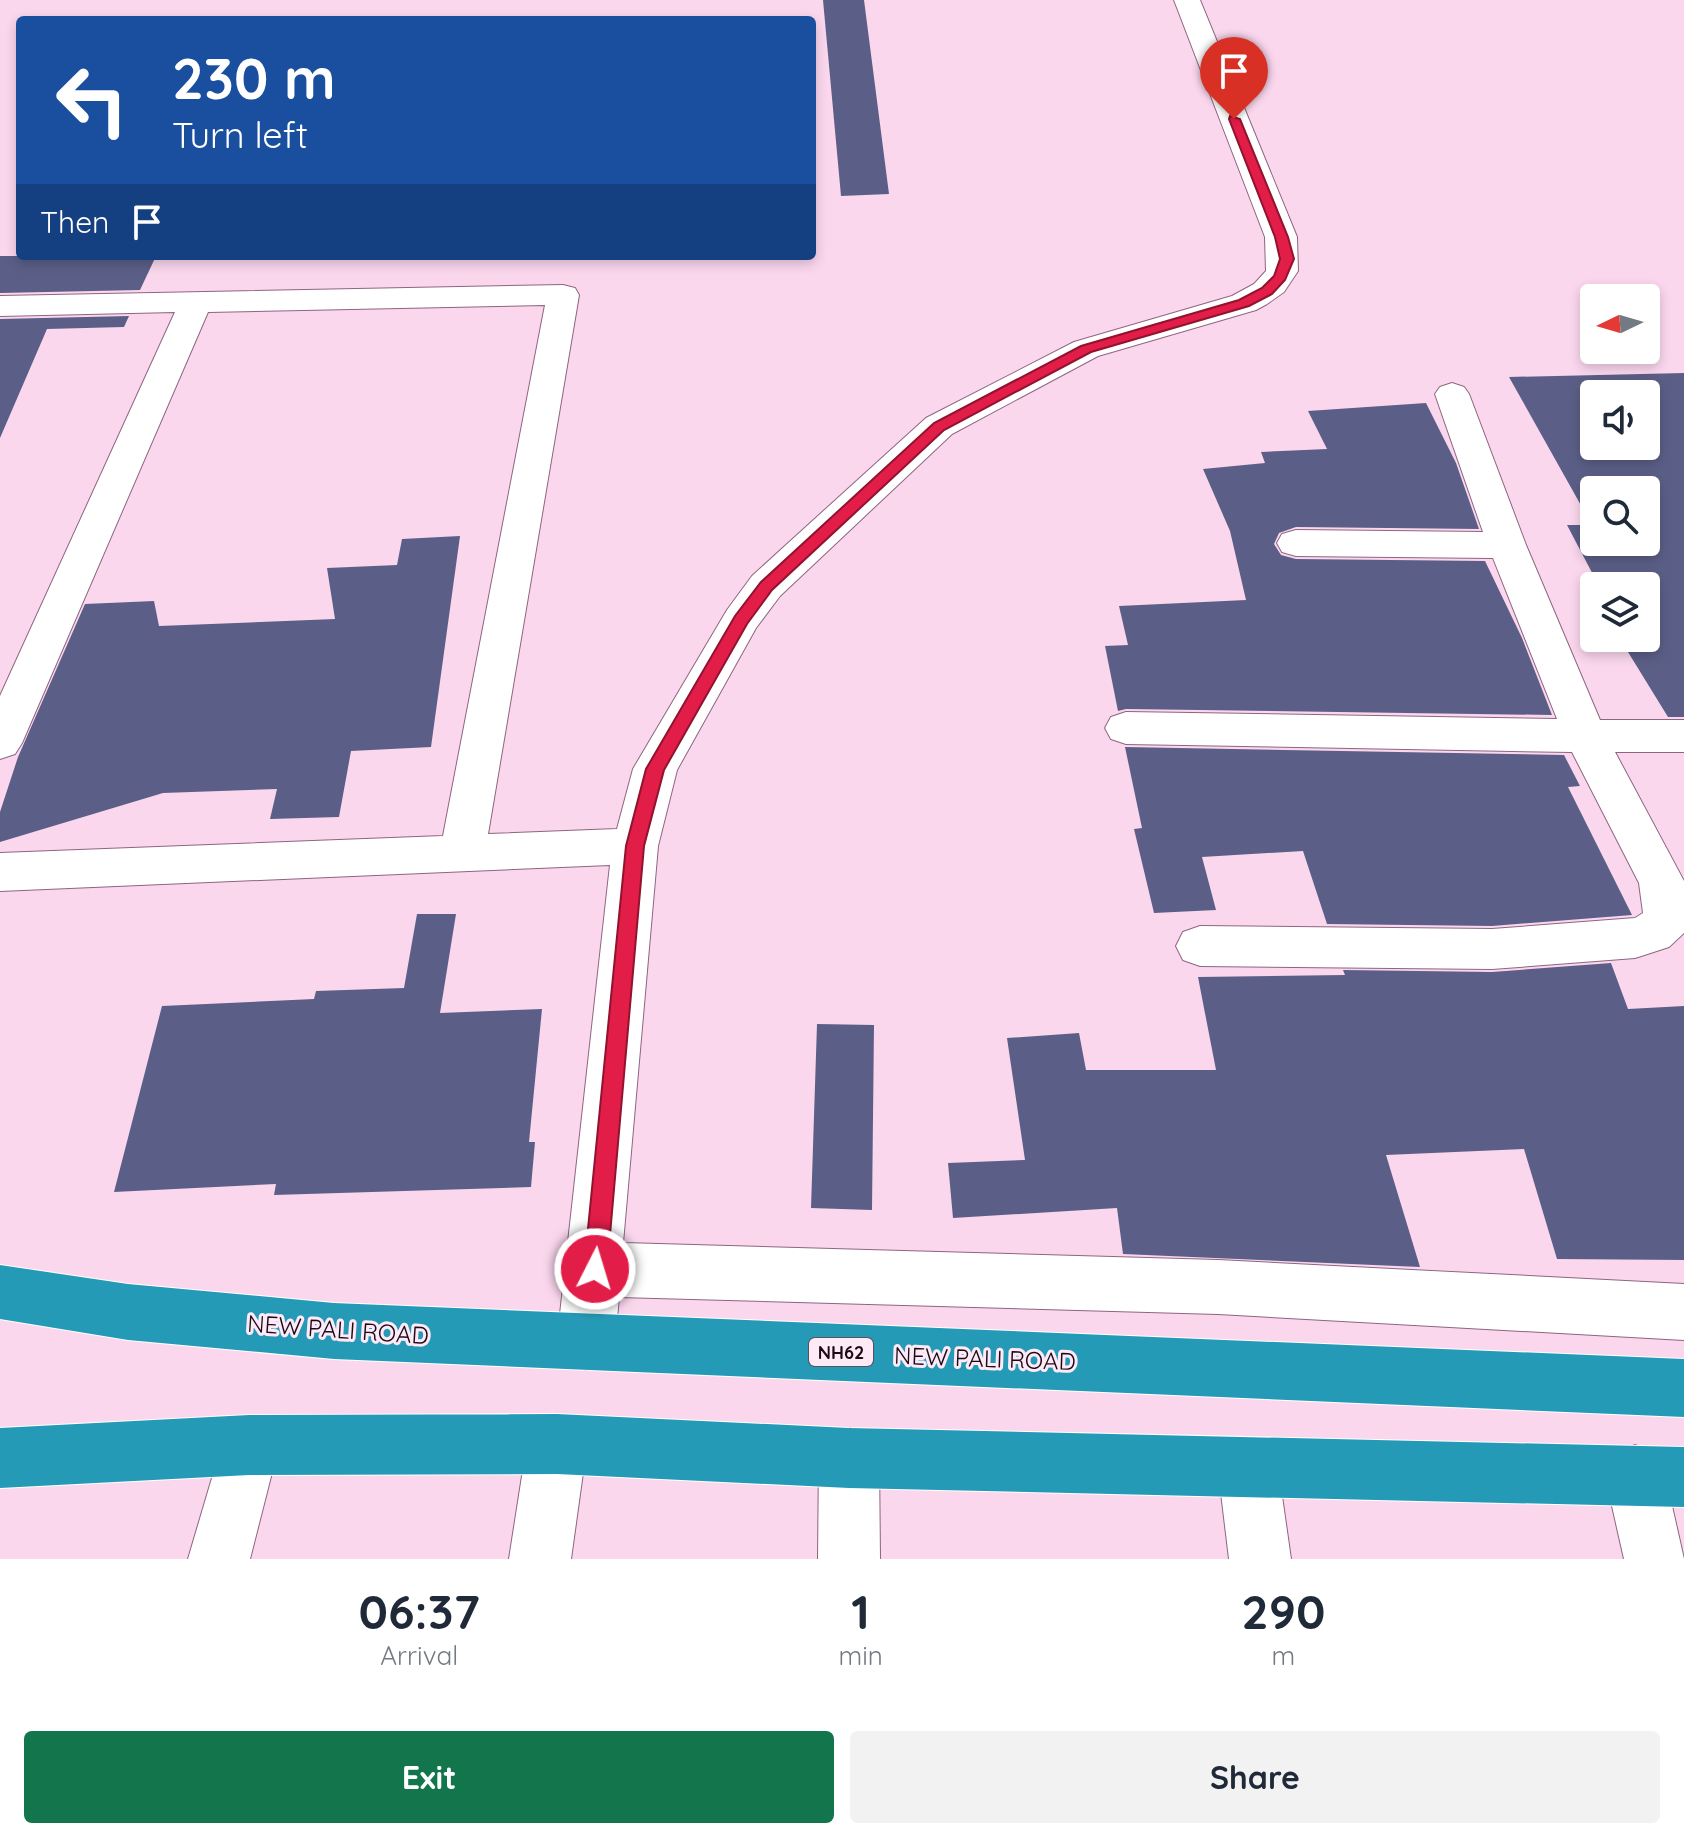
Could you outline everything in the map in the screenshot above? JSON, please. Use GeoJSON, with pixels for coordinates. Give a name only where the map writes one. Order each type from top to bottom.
{"type":"FeatureCollection","features":[{"type":"Feature","properties":{"kind":"highway","name":"NEW PALI ROAD"},"geometry":{"type":"LineString","coordinates":[[0,1292],[128,1312],[334,1331],[1684,1388]]}},
{"type":"Feature","properties":{"kind":"highway"},"geometry":{"type":"LineString","coordinates":[[0,1458],[249,1445],[557,1444],[849,1458],[1660,1476]]}},
{"type":"Feature","properties":{"kind":"street"},"geometry":{"type":"LineString","coordinates":[[586,1341],[635,846],[655,769],[741,620],[766,586],[939,426],[1086,349],[1244,303],[1267,291],[1280,277],[1287,259],[1281,237],[1187,0]]}},
{"type":"Feature","properties":{"kind":"street"},"geometry":{"type":"LineString","coordinates":[[0,306],[563,295],[462,855]]}},
{"type":"Feature","properties":{"kind":"street"},"geometry":{"type":"LineString","coordinates":[[0,743],[196,302]]}},
{"type":"Feature","properties":{"kind":"street"},"geometry":{"type":"LineString","coordinates":[[1200,946],[1492,949],[1635,938],[1652,933],[1666,922],[1667,902],[1662,883],[1585,736],[1507,545],[1452,394]]}},
{"type":"Feature","properties":{"kind":"street"},"geometry":{"type":"LineString","coordinates":[[1296,543],[1507,545]]}},
{"type":"Feature","properties":{"kind":"street"},"geometry":{"type":"LineString","coordinates":[[1126,728],[1684,736]]}},
{"type":"Feature","properties":{"kind":"street"},"geometry":{"type":"LineString","coordinates":[[0,872],[635,846]]}},
{"type":"Feature","properties":{"kind":"street"},"geometry":{"type":"LineString","coordinates":[[595,1269],[1218,1287],[1684,1312]]}},
{"type":"Feature","properties":{"kind":"street"},"geometry":{"type":"LineString","coordinates":[[540,1559],[557,1444]]}},
{"type":"Feature","properties":{"kind":"street"},"geometry":{"type":"LineString","coordinates":[[219,1559],[249,1445]]}},
{"type":"Feature","properties":{"kind":"street"},"geometry":{"type":"LineString","coordinates":[[849,1458],[849,1559]]}},
{"type":"Feature","properties":{"kind":"street"},"geometry":{"type":"LineString","coordinates":[[1248,1468],[1260,1559]]}},
{"type":"Feature","properties":{"kind":"street"},"geometry":{"type":"LineString","coordinates":[[1655,1559],[1660,1476]]}},
{"type":"Feature","properties":{"kind":"building"},"geometry":{"type":"Polygon","coordinates":[[[823,0],[864,0],[889,194],[841,196],[823,0]]]}},
{"type":"Feature","properties":{"kind":"building"},"geometry":{"type":"Polygon","coordinates":[[[0,256],[16,256],[16,260],[154,260],[140,290],[0,293],[0,256]]]}},
{"type":"Feature","properties":{"kind":"building"},"geometry":{"type":"Polygon","coordinates":[[[129,316],[124,327],[47,329],[0,438],[0,319],[129,316]]]}},
{"type":"Feature","properties":{"kind":"building"},"geometry":{"type":"Polygon","coordinates":[[[1684,373],[1684,717],[1668,717],[1628,652],[1660,652],[1660,572],[1592,572],[1583,556],[1660,556],[1660,476],[1580,476],[1580,504],[1509,377],[1684,373]]]}},
{"type":"Feature","properties":{"kind":"building"},"geometry":{"type":"Polygon","coordinates":[[[1426,403],[1456,463],[1479,529],[1296,527],[1279,533],[1274,544],[1281,555],[1296,559],[1485,561],[1522,638],[1552,715],[1118,711],[1105,646],[1128,645],[1119,606],[1246,600],[1230,531],[1203,469],[1265,463],[1261,452],[1327,449],[1308,411],[1426,403]]]}},
{"type":"Feature","properties":{"kind":"building"},"geometry":{"type":"Polygon","coordinates":[[[1567,525],[1580,525],[1580,550],[1567,525]]]}},
{"type":"Feature","properties":{"kind":"building"},"geometry":{"type":"Polygon","coordinates":[[[460,536],[431,747],[351,751],[339,817],[270,819],[277,789],[163,793],[0,842],[0,812],[18,757],[85,604],[154,601],[159,626],[335,619],[327,568],[397,565],[402,539],[460,536]]]}},
{"type":"Feature","properties":{"kind":"building"},"geometry":{"type":"Polygon","coordinates":[[[1125,747],[1564,755],[1580,786],[1568,787],[1632,915],[1492,926],[1327,924],[1303,851],[1202,857],[1216,910],[1154,913],[1134,829],[1142,828],[1125,747]]]}},
{"type":"Feature","properties":{"kind":"building"},"geometry":{"type":"Polygon","coordinates":[[[417,914],[456,914],[440,1013],[542,1009],[529,1142],[535,1142],[531,1187],[274,1195],[276,1184],[114,1192],[162,1006],[314,999],[316,991],[404,988],[417,914]]]}},
{"type":"Feature","properties":{"kind":"building"},"geometry":{"type":"Polygon","coordinates":[[[1611,963],[1628,1009],[1684,1006],[1684,1260],[1557,1259],[1524,1149],[1386,1155],[1420,1267],[1123,1254],[1117,1208],[953,1218],[948,1163],[1025,1160],[1007,1038],[1079,1033],[1086,1070],[1216,1070],[1198,977],[1345,975],[1343,970],[1492,972],[1611,963]]]}},
{"type":"Feature","properties":{"kind":"building"},"geometry":{"type":"Polygon","coordinates":[[[817,1024],[874,1025],[872,1210],[811,1208],[817,1024]]]}},
{"type":"Feature","properties":{"kind":"route"},"geometry":{"type":"LineString","coordinates":[[595,1269],[635,846],[655,769],[722,651],[766,586],[939,426],[1086,349],[1244,303],[1267,291],[1280,277],[1287,259],[1281,237],[1234,119]]}}]}
